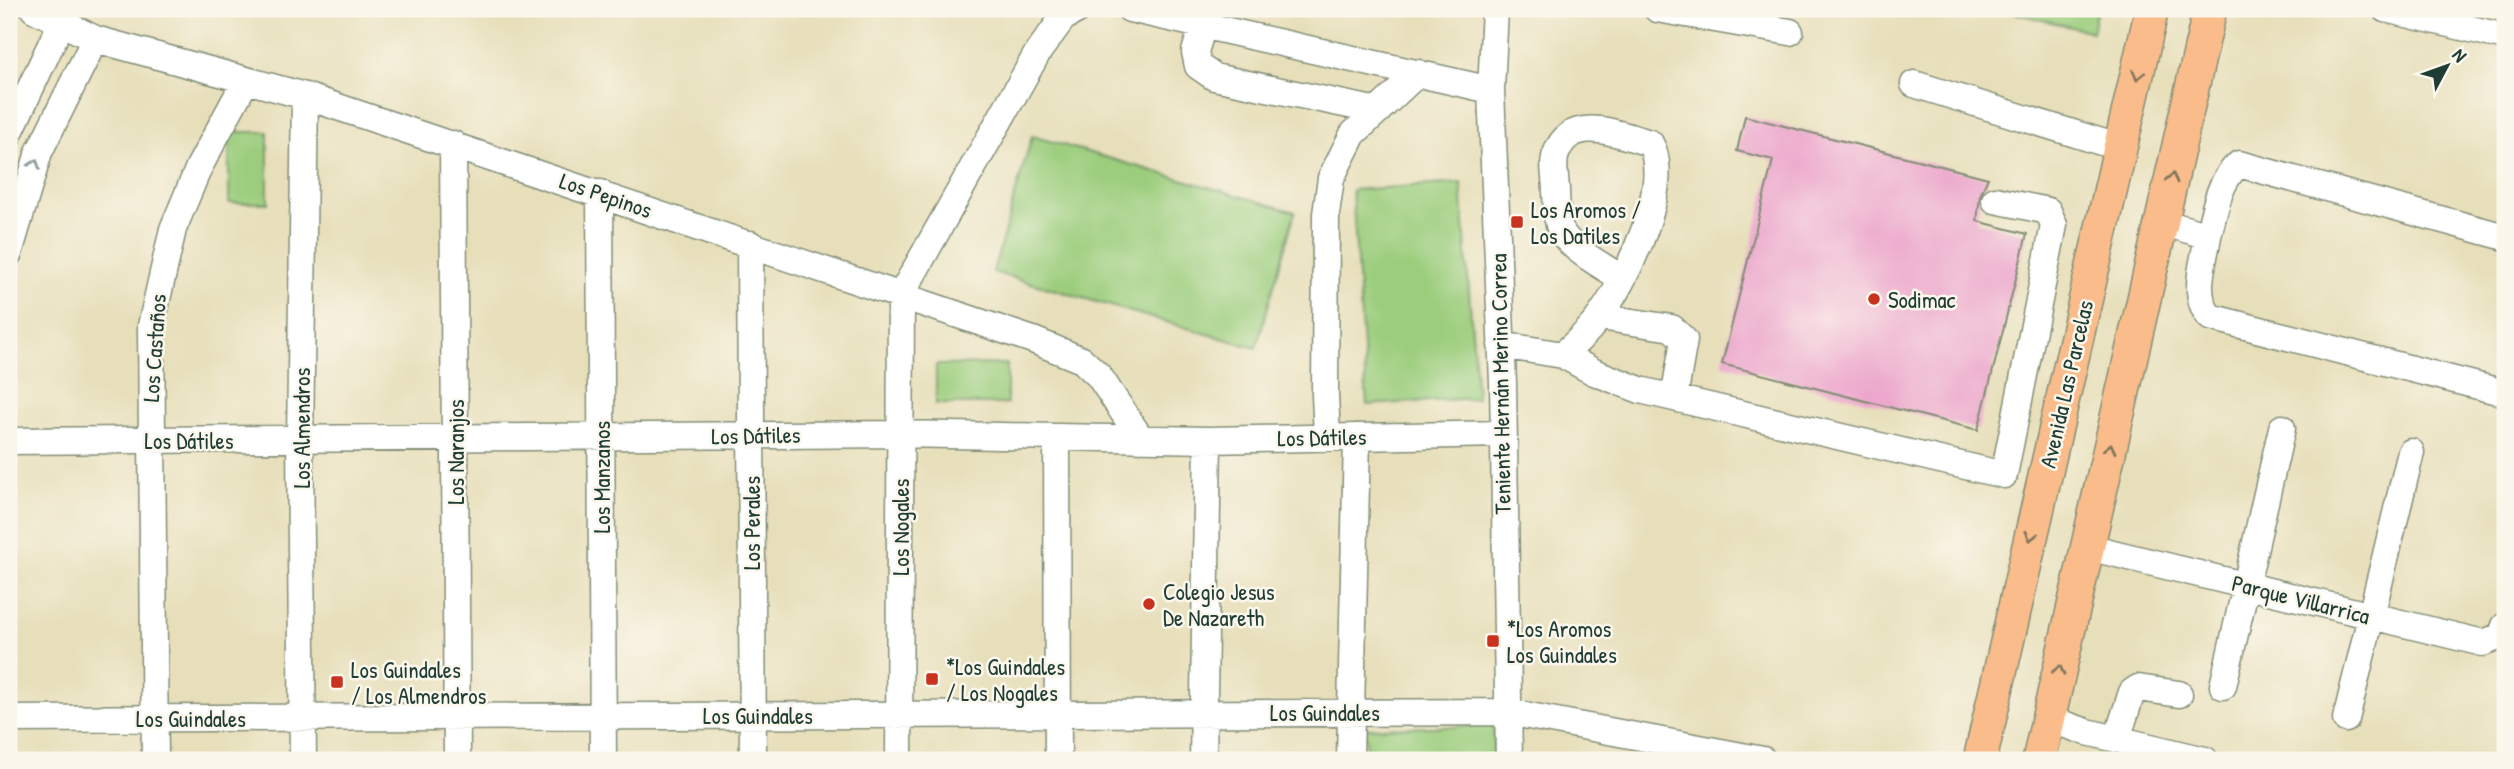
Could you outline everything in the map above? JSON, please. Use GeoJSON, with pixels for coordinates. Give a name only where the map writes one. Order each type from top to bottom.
{"type":"FeatureCollection","features":[{"type":"Feature","properties":{"kind":"main road","name":"Avenida Las Parcelas"},"geometry":{"type":"LineString","coordinates":[[1980,760],[2152,9]]}},
{"type":"Feature","properties":{"kind":"main road"},"geometry":{"type":"LineString","coordinates":[[2039,760],[2210,9]]}},
{"type":"Feature","properties":{"kind":"street","name":"Los Pepinos"},"geometry":{"type":"LineString","coordinates":[[34,9],[95,39],[304,96],[453,144],[901,295],[1082,360],[1099,376],[1141,439]]}},
{"type":"Feature","properties":{"kind":"street"},"geometry":{"type":"LineString","coordinates":[[901,295],[1038,52],[1063,18],[1079,9]]}},
{"type":"Feature","properties":{"kind":"street"},"geometry":{"type":"LineString","coordinates":[[1130,9],[1205,16],[1491,90]]}},
{"type":"Feature","properties":{"kind":"street","name":"Teniente Hernán Merino Correa"},"geometry":{"type":"LineString","coordinates":[[1495,9],[1491,90],[1501,345],[1509,760]]}},
{"type":"Feature","properties":{"kind":"street"},"geometry":{"type":"LineString","coordinates":[[1657,9],[1790,32]]}},
{"type":"Feature","properties":{"kind":"street"},"geometry":{"type":"LineString","coordinates":[[2385,9],[2505,37]]}},
{"type":"Feature","properties":{"kind":"street"},"geometry":{"type":"LineString","coordinates":[[1205,16],[1195,52],[1198,66],[1214,77],[1378,111]]}},
{"type":"Feature","properties":{"kind":"street"},"geometry":{"type":"LineString","coordinates":[[9,134],[61,23]]}},
{"type":"Feature","properties":{"kind":"street"},"geometry":{"type":"LineString","coordinates":[[9,253],[39,152],[95,39]]}},
{"type":"Feature","properties":{"kind":"street"},"geometry":{"type":"LineString","coordinates":[[1327,437],[1327,196],[1331,178],[1344,147],[1418,73]]}},
{"type":"Feature","properties":{"kind":"street","name":"Los Castaños"},"geometry":{"type":"LineString","coordinates":[[155,760],[151,326],[163,262],[185,198],[246,80]]}},
{"type":"Feature","properties":{"kind":"street"},"geometry":{"type":"LineString","coordinates":[[1914,84],[2121,148]]}},
{"type":"Feature","properties":{"kind":"street","name":"Los Almendros"},"geometry":{"type":"LineString","coordinates":[[303,760],[300,439],[304,96]]}},
{"type":"Feature","properties":{"kind":"street"},"geometry":{"type":"LineString","coordinates":[[1563,355],[1600,317],[1621,278],[1646,227],[1657,184],[1657,155],[1650,143],[1594,128],[1579,130],[1564,139],[1555,155],[1558,222],[1563,236],[1574,246],[1621,278]]}},
{"type":"Feature","properties":{"kind":"street","name":"Los Naranjos"},"geometry":{"type":"LineString","coordinates":[[453,144],[457,760]]}},
{"type":"Feature","properties":{"kind":"street"},"geometry":{"type":"LineString","coordinates":[[2505,237],[2239,164],[2229,172],[2223,183],[2208,236],[2199,292],[2200,306],[2210,317],[2505,393]]}},
{"type":"Feature","properties":{"kind":"street","name":"Los Manzanos"},"geometry":{"type":"LineString","coordinates":[[600,193],[603,760]]}},
{"type":"Feature","properties":{"kind":"street"},"geometry":{"type":"LineString","coordinates":[[1995,200],[2048,211],[2054,225],[2004,475]]}},
{"type":"Feature","properties":{"kind":"street"},"geometry":{"type":"LineString","coordinates":[[2162,222],[2208,236]]}},
{"type":"Feature","properties":{"kind":"street","name":"Los Perales"},"geometry":{"type":"LineString","coordinates":[[750,244],[752,760]]}},
{"type":"Feature","properties":{"kind":"street","name":"Los Nogales"},"geometry":{"type":"LineString","coordinates":[[899,760],[901,295]]}},
{"type":"Feature","properties":{"kind":"street"},"geometry":{"type":"LineString","coordinates":[[1600,317],[1672,328],[1679,332],[1684,340],[1674,398]]}},
{"type":"Feature","properties":{"kind":"street"},"geometry":{"type":"LineString","coordinates":[[1501,345],[1563,355],[1617,381],[1674,398],[2043,484]]}},
{"type":"Feature","properties":{"kind":"street"},"geometry":{"type":"LineString","coordinates":[[2223,686],[2282,428]]}},
{"type":"Feature","properties":{"kind":"street","name":"Los Dátiles"},"geometry":{"type":"LineString","coordinates":[[9,441],[900,434],[1208,440],[1502,434]]}},
{"type":"Feature","properties":{"kind":"street"},"geometry":{"type":"LineString","coordinates":[[1057,437],[1059,760]]}},
{"type":"Feature","properties":{"kind":"street"},"geometry":{"type":"LineString","coordinates":[[1350,760],[1357,437]]}},
{"type":"Feature","properties":{"kind":"street"},"geometry":{"type":"LineString","coordinates":[[1203,760],[1208,440]]}},
{"type":"Feature","properties":{"kind":"street"},"geometry":{"type":"LineString","coordinates":[[2346,719],[2411,452]]}},
{"type":"Feature","properties":{"kind":"street","name":"Parque Villarrica"},"geometry":{"type":"LineString","coordinates":[[2088,547],[2483,643],[2501,636],[2505,626]]}},
{"type":"Feature","properties":{"kind":"street"},"geometry":{"type":"LineString","coordinates":[[2117,740],[2132,692],[2138,688],[2179,694]]}},
{"type":"Feature","properties":{"kind":"street","name":"Los Guindales"},"geometry":{"type":"LineString","coordinates":[[9,719],[1507,712],[1763,760]]}},
{"type":"Feature","properties":{"kind":"street"},"geometry":{"type":"LineString","coordinates":[[2048,719],[2117,740],[2205,760]]}},
{"type":"Feature","properties":{"kind":"green space"},"geometry":{"type":"Polygon","coordinates":[[[1998,9],[2097,9],[2092,32],[1998,9]]]}},
{"type":"Feature","properties":{"kind":"green space"},"geometry":{"type":"Polygon","coordinates":[[[229,132],[268,132],[268,203],[229,203],[229,132]]]}},
{"type":"Feature","properties":{"kind":"green space"},"geometry":{"type":"Polygon","coordinates":[[[1032,136],[1295,212],[1256,348],[993,272],[1032,136]]]}},
{"type":"Feature","properties":{"kind":"green space"},"geometry":{"type":"Polygon","coordinates":[[[1461,183],[1477,398],[1367,405],[1352,190],[1461,183]]]}},
{"type":"Feature","properties":{"kind":"green space"},"geometry":{"type":"Polygon","coordinates":[[[1007,364],[1007,404],[936,404],[936,365],[1007,364]]]}},
{"type":"Feature","properties":{"kind":"green space"},"geometry":{"type":"Polygon","coordinates":[[[1493,726],[1494,760],[1366,760],[1366,728],[1493,726]]]}},
{"type":"Feature","properties":{"kind":"building","name":"Sodimac"},"geometry":{"type":"Polygon","coordinates":[[[1745,116],[1988,178],[1980,196],[1977,221],[2027,234],[1978,430],[1722,364],[1773,160],[1737,151],[1745,116]]]}},
{"type":"Feature","properties":{"kind":"place","name":"Los Aromos / Los Datiles"},"geometry":{"type":"Point","coordinates":[1517,222]}},
{"type":"Feature","properties":{"kind":"place","name":"Sodimac"},"geometry":{"type":"Point","coordinates":[1874,299]}},
{"type":"Feature","properties":{"kind":"place","name":"Colegio Jesus De Nazareth"},"geometry":{"type":"Point","coordinates":[1149,604]}},
{"type":"Feature","properties":{"kind":"place","name":"*Los Aromos Los Guindales"},"geometry":{"type":"Point","coordinates":[1493,641]}},
{"type":"Feature","properties":{"kind":"place","name":"*Los Guindales / Los Nogales"},"geometry":{"type":"Point","coordinates":[932,679]}},
{"type":"Feature","properties":{"kind":"place","name":"Los Guindales / Los Almendros"},"geometry":{"type":"Point","coordinates":[337,682]}}]}
